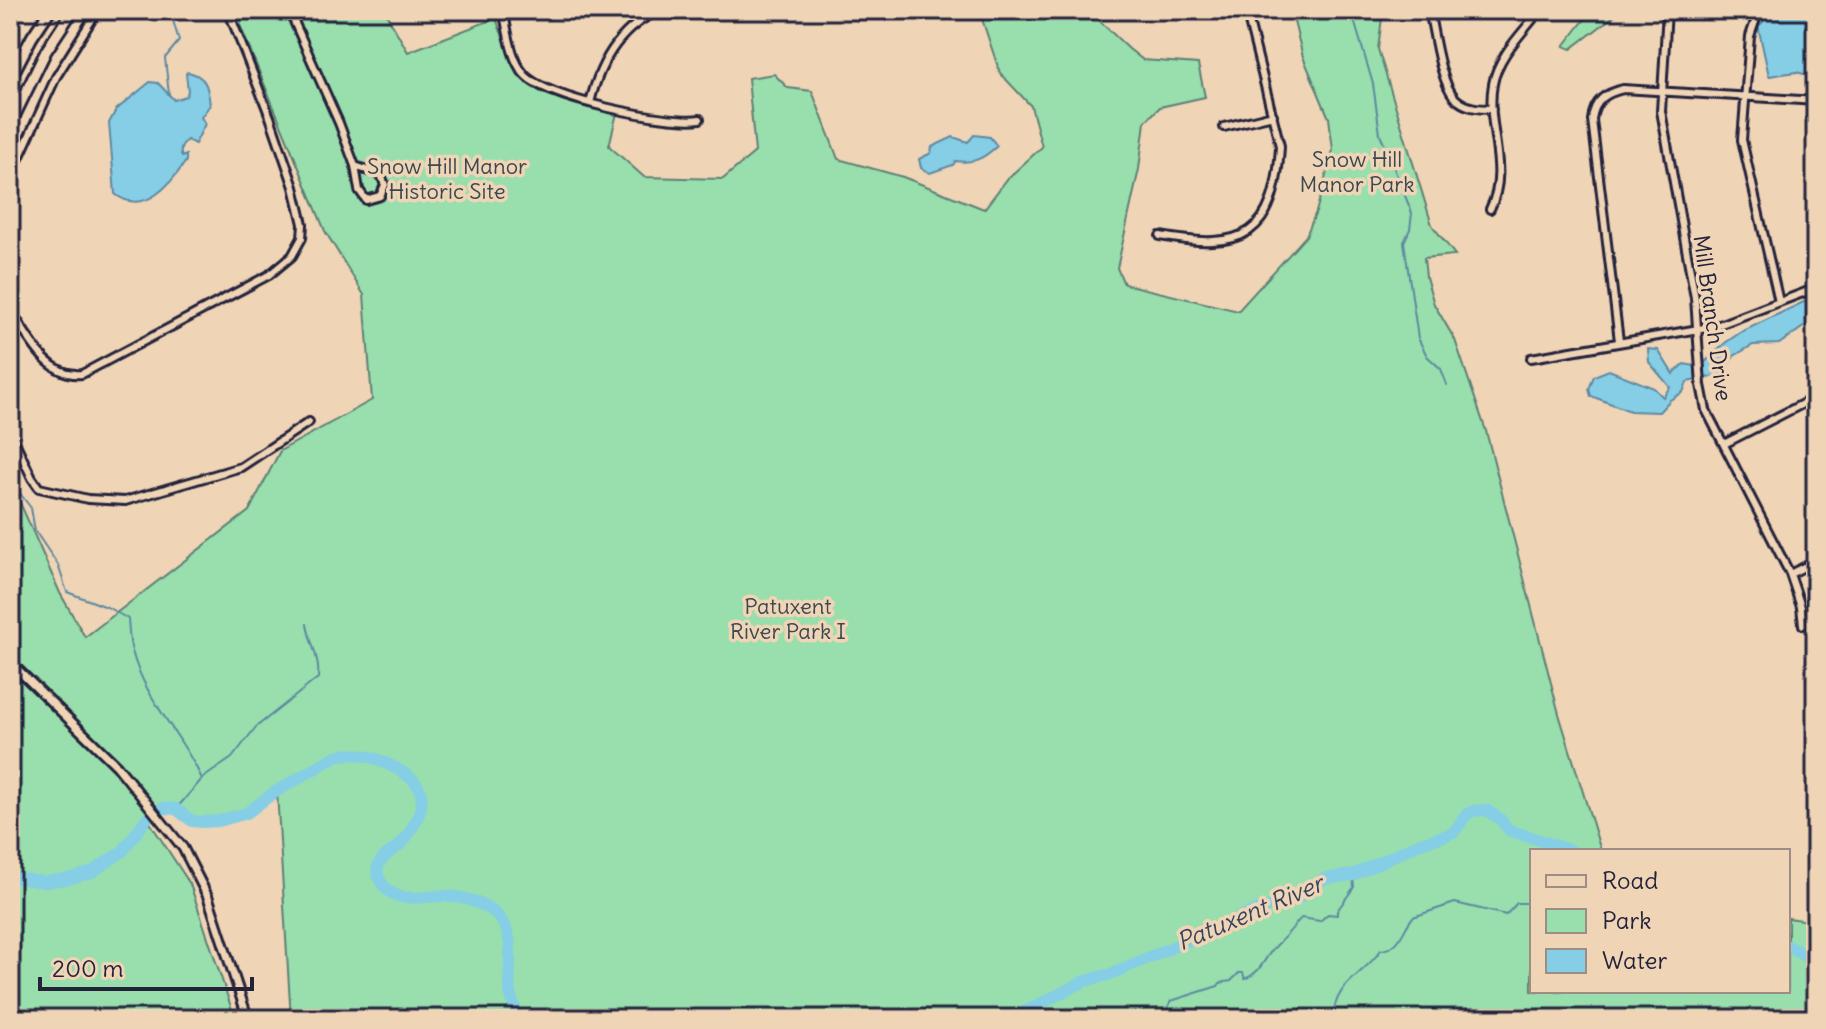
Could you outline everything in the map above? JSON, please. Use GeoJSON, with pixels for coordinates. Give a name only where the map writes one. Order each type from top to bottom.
{"type":"FeatureCollection","features":[{"type":"Feature","properties":{"kind":"main road"},"geometry":{"type":"LineString","coordinates":[[10,79],[50,10]]}},
{"type":"Feature","properties":{"kind":"main road"},"geometry":{"type":"LineString","coordinates":[[10,125],[46,51],[73,10]]}},
{"type":"Feature","properties":{"kind":"street"},"geometry":{"type":"LineString","coordinates":[[10,178],[56,77],[98,10]]}},
{"type":"Feature","properties":{"kind":"street"},"geometry":{"type":"LineString","coordinates":[[10,309],[49,363],[63,373],[82,374],[269,275],[292,256],[302,238],[302,218],[270,117],[228,10]]}},
{"type":"Feature","properties":{"kind":"street"},"geometry":{"type":"LineString","coordinates":[[289,10],[339,123],[355,166],[359,190],[366,200],[380,196],[385,185],[381,175],[355,166]]}},
{"type":"Feature","properties":{"kind":"street"},"geometry":{"type":"LineString","coordinates":[[503,10],[512,46],[524,75],[534,82],[563,95],[629,113],[687,121],[700,119]]}},
{"type":"Feature","properties":{"kind":"street"},"geometry":{"type":"LineString","coordinates":[[590,103],[601,71],[619,40],[640,19],[661,10]]}},
{"type":"Feature","properties":{"kind":"street"},"geometry":{"type":"LineString","coordinates":[[1176,10],[1208,10]]}},
{"type":"Feature","properties":{"kind":"street"},"geometry":{"type":"LineString","coordinates":[[1160,236],[1210,243],[1234,240],[1251,230],[1269,202],[1279,167],[1280,146],[1246,10]]}},
{"type":"Feature","properties":{"kind":"street"},"geometry":{"type":"LineString","coordinates":[[1429,10],[1452,94],[1472,108],[1492,109]]}},
{"type":"Feature","properties":{"kind":"street"},"geometry":{"type":"LineString","coordinates":[[1490,209],[1498,193],[1500,177],[1492,109],[1493,84],[1498,66],[1540,10]]}},
{"type":"Feature","properties":{"kind":"street","name":"Mill Branch Drive"},"geometry":{"type":"LineString","coordinates":[[1667,10],[1661,92],[1667,147],[1695,298],[1701,385],[1706,410],[1790,574],[1801,607],[1803,625]]}},
{"type":"Feature","properties":{"kind":"street"},"geometry":{"type":"LineString","coordinates":[[1759,10],[1750,36],[1742,133],[1779,302]]}},
{"type":"Feature","properties":{"kind":"street"},"geometry":{"type":"LineString","coordinates":[[1619,341],[1592,111],[1602,97],[1623,89],[1815,101],[1816,138]]}},
{"type":"Feature","properties":{"kind":"street"},"geometry":{"type":"LineString","coordinates":[[1224,127],[1273,115]]}},
{"type":"Feature","properties":{"kind":"street"},"geometry":{"type":"LineString","coordinates":[[1531,358],[1729,323],[1816,288]]}},
{"type":"Feature","properties":{"kind":"street"},"geometry":{"type":"LineString","coordinates":[[1724,444],[1816,397]]}},
{"type":"Feature","properties":{"kind":"street"},"geometry":{"type":"LineString","coordinates":[[1807,401],[1816,418]]}},
{"type":"Feature","properties":{"kind":"street"},"geometry":{"type":"LineString","coordinates":[[10,431],[39,488],[115,502],[241,467],[309,422]]}},
{"type":"Feature","properties":{"kind":"street"},"geometry":{"type":"LineString","coordinates":[[1790,574],[1816,561]]}},
{"type":"Feature","properties":{"kind":"street"},"geometry":{"type":"LineString","coordinates":[[10,662],[117,766],[162,819],[199,875],[248,1019]]}},
{"type":"Feature","properties":{"kind":"green space","name":"Patuxent River Park I"},"geometry":{"type":"Polygon","coordinates":[[[238,10],[384,10],[408,52],[496,18],[515,60],[540,86],[573,101],[617,113],[609,146],[644,177],[723,179],[755,152],[748,78],[774,74],[788,88],[812,91],[838,159],[903,177],[984,209],[1008,178],[1042,147],[1031,106],[1000,73],[979,10],[1088,10],[1143,60],[1198,64],[1205,97],[1160,107],[1145,122],[1139,169],[1117,268],[1124,284],[1238,311],[1306,236],[1333,150],[1329,118],[1303,57],[1291,10],[1383,10],[1378,49],[1432,225],[1455,255],[1424,258],[1426,277],[1434,304],[1455,340],[1486,431],[1559,714],[1600,849],[1530,849],[1530,993],[1790,993],[1790,918],[1816,922],[1816,1019],[291,1019],[277,792],[247,813],[219,821],[192,821],[169,807],[147,818],[190,884],[235,1019],[10,1019],[10,480],[60,593],[85,637],[249,511],[280,451],[372,400],[364,295],[325,231],[242,30],[238,10]]]}},
{"type":"Feature","properties":{"kind":"green space"},"geometry":{"type":"Polygon","coordinates":[[[1592,10],[1622,10],[1571,49],[1564,46],[1592,10]]]}},
{"type":"Feature","properties":{"kind":"water"},"geometry":{"type":"Polygon","coordinates":[[[1816,10],[1816,77],[1796,72],[1769,76],[1758,26],[1763,22],[1762,18],[1816,10]]]}},
{"type":"Feature","properties":{"kind":"water"},"geometry":{"type":"Polygon","coordinates":[[[188,72],[199,76],[207,88],[210,105],[201,117],[205,124],[195,144],[187,140],[182,145],[181,154],[182,157],[186,155],[186,161],[165,188],[146,200],[126,200],[115,194],[109,123],[116,110],[150,82],[158,83],[174,100],[186,96],[188,72]]]}},
{"type":"Feature","properties":{"kind":"water"},"geometry":{"type":"Polygon","coordinates":[[[974,135],[990,137],[997,146],[973,161],[956,161],[930,173],[921,168],[919,159],[931,153],[932,147],[953,137],[968,142],[974,135]]]}},
{"type":"Feature","properties":{"kind":"water"},"geometry":{"type":"Polygon","coordinates":[[[1816,296],[1816,323],[1805,326],[1779,344],[1753,345],[1734,356],[1719,375],[1687,382],[1683,392],[1659,412],[1630,411],[1591,396],[1589,389],[1594,376],[1609,370],[1654,388],[1663,397],[1670,387],[1649,362],[1648,349],[1658,350],[1673,374],[1684,364],[1700,367],[1741,332],[1816,296]]]}},
{"type":"Feature","properties":{"kind":"waterway"},"geometry":{"type":"LineString","coordinates":[[169,95],[165,58],[179,41],[170,10]]}},
{"type":"Feature","properties":{"kind":"waterway"},"geometry":{"type":"LineString","coordinates":[[1351,10],[1373,84],[1380,134],[1412,213],[1404,242],[1418,338],[1427,356],[1441,369],[1447,385]]}},
{"type":"Feature","properties":{"kind":"waterway"},"geometry":{"type":"LineString","coordinates":[[10,480],[31,508],[35,531],[58,565],[67,592],[107,607],[128,619],[132,651],[145,685],[202,779],[176,809]]}},
{"type":"Feature","properties":{"kind":"waterway"},"geometry":{"type":"LineString","coordinates":[[203,778],[232,758],[256,727],[318,678],[318,663],[307,624]]}},
{"type":"Feature","properties":{"kind":"waterway","name":"Patuxent River"},"geometry":{"type":"LineString","coordinates":[[10,877],[45,882],[92,872],[123,851],[147,818],[163,808],[176,809],[192,821],[219,821],[247,813],[272,794],[336,756],[354,754],[372,758],[410,778],[420,791],[422,800],[407,837],[379,864],[377,871],[380,880],[385,888],[399,896],[463,898],[485,906],[497,915],[509,940],[510,993],[522,1019]]}},
{"type":"Feature","properties":{"kind":"waterway","name":"Patuxent River"},"geometry":{"type":"LineString","coordinates":[[1010,1019],[1085,981],[1111,974],[1255,911],[1300,897],[1323,879],[1353,875],[1420,843],[1454,832],[1467,814],[1473,811],[1486,810],[1509,830],[1566,849]]}},
{"type":"Feature","properties":{"kind":"waterway"},"geometry":{"type":"LineString","coordinates":[[1168,1019],[1166,1011],[1171,1001],[1231,981],[1239,973],[1243,973],[1245,979],[1255,973],[1301,918],[1320,921],[1328,914],[1337,915],[1354,887],[1353,875]]}},
{"type":"Feature","properties":{"kind":"waterway"},"geometry":{"type":"LineString","coordinates":[[1333,1019],[1338,997],[1344,988],[1381,950],[1397,942],[1413,917],[1455,903],[1506,915],[1517,903],[1530,903]]}},
{"type":"Feature","properties":{"kind":"waterway","name":"Patuxent River"},"geometry":{"type":"LineString","coordinates":[[1790,947],[1816,963]]}},
{"type":"Feature","properties":{"kind":"waterway","name":"Patuxent River"},"geometry":{"type":"LineString","coordinates":[[555,1019],[577,1015],[630,1019]]}},
{"type":"Feature","properties":{"kind":"waterway"},"geometry":{"type":"LineString","coordinates":[[347,1019],[353,1016],[360,1019]]}},
{"type":"Feature","properties":{"kind":"park label","name":"Snow Hill Manor Park"},"geometry":{"type":"Point","coordinates":[1357,172]}},
{"type":"Feature","properties":{"kind":"park label","name":"Snow Hill Manor Historic Site"},"geometry":{"type":"Point","coordinates":[447,178]}}]}
